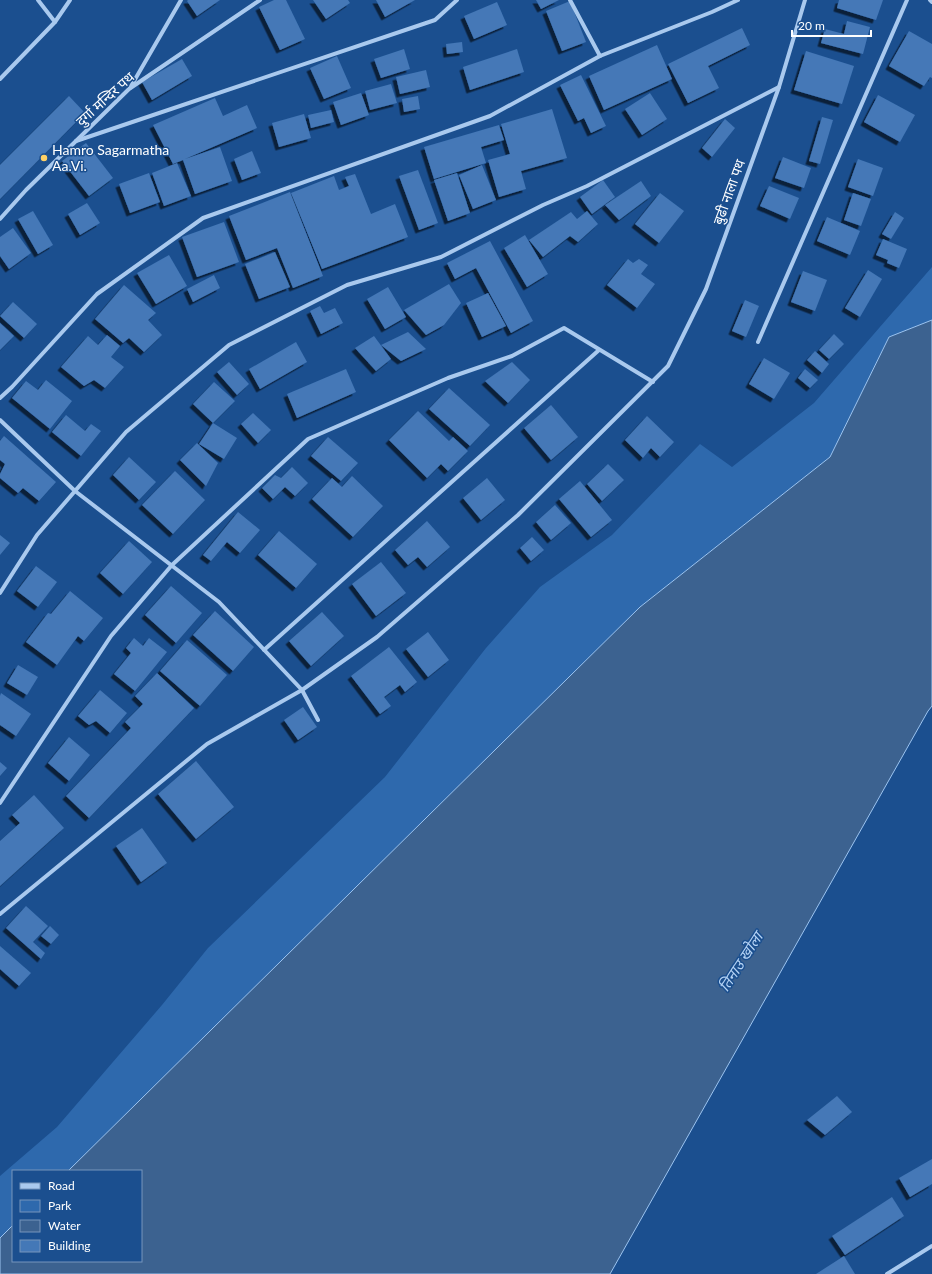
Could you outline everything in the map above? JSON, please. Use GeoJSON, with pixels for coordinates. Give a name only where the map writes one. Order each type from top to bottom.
{"type":"FeatureCollection","features":[{"type":"Feature","properties":{"kind":"street"},"geometry":{"type":"LineString","coordinates":[[38,0],[55,22]]}},
{"type":"Feature","properties":{"kind":"street"},"geometry":{"type":"LineString","coordinates":[[0,79],[55,22],[70,0]]}},
{"type":"Feature","properties":{"kind":"street"},"geometry":{"type":"LineString","coordinates":[[129,89],[181,0]]}},
{"type":"Feature","properties":{"kind":"street","name":"दुर्गा मन्दिर पथ"},"geometry":{"type":"LineString","coordinates":[[0,219],[26,190],[129,89],[260,0]]}},
{"type":"Feature","properties":{"kind":"street"},"geometry":{"type":"LineString","coordinates":[[76,141],[435,20],[457,0]]}},
{"type":"Feature","properties":{"kind":"street"},"geometry":{"type":"LineString","coordinates":[[570,0],[600,56]]}},
{"type":"Feature","properties":{"kind":"street"},"geometry":{"type":"LineString","coordinates":[[0,398],[12,387],[97,294],[203,218],[490,116],[600,56],[712,12],[738,0]]}},
{"type":"Feature","properties":{"kind":"street","name":"बुढी नाला पथ"},"geometry":{"type":"LineString","coordinates":[[0,914],[207,744],[302,690],[377,637],[518,515],[668,366],[706,289],[779,87],[805,0]]}},
{"type":"Feature","properties":{"kind":"street"},"geometry":{"type":"LineString","coordinates":[[758,342],[906,0]]}},
{"type":"Feature","properties":{"kind":"street"},"geometry":{"type":"LineString","coordinates":[[0,594],[37,535],[126,432],[229,345],[347,285],[441,257],[543,205],[587,186],[779,87]]}},
{"type":"Feature","properties":{"kind":"street"},"geometry":{"type":"LineString","coordinates":[[0,803],[111,636],[172,565],[308,439],[448,378],[512,356],[564,328],[653,382]]}},
{"type":"Feature","properties":{"kind":"street"},"geometry":{"type":"LineString","coordinates":[[264,650],[599,350]]}},
{"type":"Feature","properties":{"kind":"street"},"geometry":{"type":"LineString","coordinates":[[0,420],[75,491],[218,602],[302,690],[318,720]]}},
{"type":"Feature","properties":{"kind":"street"},"geometry":{"type":"LineString","coordinates":[[887,1274],[932,1246]]}},
{"type":"Feature","properties":{"kind":"green space"},"geometry":{"type":"Polygon","coordinates":[[[932,267],[932,320],[889,337],[830,457],[640,607],[69,1170],[12,1170],[12,1226],[0,1238],[0,1176],[57,1127],[162,1005],[208,948],[385,777],[486,648],[540,587],[612,535],[700,444],[732,467],[814,403],[932,267]]]}},
{"type":"Feature","properties":{"kind":"water","name":"तिनाउ खोला"},"geometry":{"type":"Polygon","coordinates":[[[932,320],[932,706],[610,1274],[0,1274],[0,1238],[12,1226],[12,1262],[142,1262],[142,1170],[69,1170],[640,607],[830,457],[889,337],[932,320]]]}},
{"type":"Feature","properties":{"kind":"building"},"geometry":{"type":"Polygon","coordinates":[[[220,0],[197,16],[187,1],[220,0]]]}},
{"type":"Feature","properties":{"kind":"building"},"geometry":{"type":"Polygon","coordinates":[[[274,0],[286,0],[305,39],[280,50],[259,7],[274,0]]]}},
{"type":"Feature","properties":{"kind":"building"},"geometry":{"type":"Polygon","coordinates":[[[313,0],[348,0],[350,3],[326,19],[313,0]]]}},
{"type":"Feature","properties":{"kind":"building"},"geometry":{"type":"Polygon","coordinates":[[[376,0],[415,0],[385,17],[376,0]]]}},
{"type":"Feature","properties":{"kind":"building"},"geometry":{"type":"Polygon","coordinates":[[[536,0],[559,0],[541,9],[536,0]]]}},
{"type":"Feature","properties":{"kind":"building"},"geometry":{"type":"Polygon","coordinates":[[[839,0],[883,0],[876,20],[837,8],[839,0]]]}},
{"type":"Feature","properties":{"kind":"building"},"geometry":{"type":"Polygon","coordinates":[[[570,1],[586,42],[562,51],[546,11],[570,1]]]}},
{"type":"Feature","properties":{"kind":"building"},"geometry":{"type":"Polygon","coordinates":[[[497,2],[507,25],[474,39],[464,16],[497,2]]]}},
{"type":"Feature","properties":{"kind":"building"},"geometry":{"type":"Polygon","coordinates":[[[847,21],[870,27],[863,54],[821,43],[825,29],[844,34],[847,21]]]}},
{"type":"Feature","properties":{"kind":"building"},"geometry":{"type":"Polygon","coordinates":[[[742,28],[750,45],[708,66],[719,88],[688,103],[668,64],[742,28]]]}},
{"type":"Feature","properties":{"kind":"building"},"geometry":{"type":"Polygon","coordinates":[[[909,31],[932,44],[932,78],[930,77],[924,86],[889,66],[909,31]]]}},
{"type":"Feature","properties":{"kind":"building"},"geometry":{"type":"Polygon","coordinates":[[[462,42],[463,52],[447,54],[446,44],[462,42]]]}},
{"type":"Feature","properties":{"kind":"building"},"geometry":{"type":"Polygon","coordinates":[[[657,45],[672,79],[604,110],[589,76],[657,45]]]}},
{"type":"Feature","properties":{"kind":"building"},"geometry":{"type":"Polygon","coordinates":[[[404,49],[410,69],[381,78],[374,59],[404,49]]]}},
{"type":"Feature","properties":{"kind":"building"},"geometry":{"type":"Polygon","coordinates":[[[517,49],[524,72],[470,90],[463,67],[517,49]]]}},
{"type":"Feature","properties":{"kind":"building"},"geometry":{"type":"Polygon","coordinates":[[[806,51],[854,66],[842,104],[794,90],[806,51]]]}},
{"type":"Feature","properties":{"kind":"building"},"geometry":{"type":"Polygon","coordinates":[[[337,56],[351,88],[324,99],[310,68],[337,56]]]}},
{"type":"Feature","properties":{"kind":"building"},"geometry":{"type":"Polygon","coordinates":[[[182,59],[192,76],[152,100],[142,82],[182,59]]]}},
{"type":"Feature","properties":{"kind":"building"},"geometry":{"type":"Polygon","coordinates":[[[426,70],[430,87],[400,94],[396,77],[426,70]]]}},
{"type":"Feature","properties":{"kind":"building"},"geometry":{"type":"Polygon","coordinates":[[[581,75],[606,126],[591,133],[584,118],[578,121],[560,85],[581,75]]]}},
{"type":"Feature","properties":{"kind":"building"},"geometry":{"type":"Polygon","coordinates":[[[391,84],[397,103],[370,110],[365,91],[391,84]]]}},
{"type":"Feature","properties":{"kind":"building"},"geometry":{"type":"Polygon","coordinates":[[[361,93],[369,115],[341,125],[333,102],[361,93]]]}},
{"type":"Feature","properties":{"kind":"building"},"geometry":{"type":"Polygon","coordinates":[[[650,93],[667,119],[642,135],[625,109],[650,93]]]}},
{"type":"Feature","properties":{"kind":"building"},"geometry":{"type":"Polygon","coordinates":[[[878,95],[915,115],[900,142],[864,122],[878,95]]]}},
{"type":"Feature","properties":{"kind":"building"},"geometry":{"type":"Polygon","coordinates":[[[69,96],[85,113],[0,199],[0,165],[69,96]]]}},
{"type":"Feature","properties":{"kind":"building"},"geometry":{"type":"Polygon","coordinates":[[[418,96],[420,109],[404,112],[402,99],[418,96]]]}},
{"type":"Feature","properties":{"kind":"building"},"geometry":{"type":"Polygon","coordinates":[[[215,98],[223,116],[247,105],[257,128],[185,159],[220,147],[232,181],[195,194],[183,160],[173,164],[153,125],[215,98]]]}},
{"type":"Feature","properties":{"kind":"building"},"geometry":{"type":"Polygon","coordinates":[[[552,109],[567,158],[521,171],[526,189],[499,197],[488,160],[510,154],[501,124],[552,109]]]}},
{"type":"Feature","properties":{"kind":"building"},"geometry":{"type":"Polygon","coordinates":[[[331,110],[334,122],[311,128],[308,115],[331,110]]]}},
{"type":"Feature","properties":{"kind":"building"},"geometry":{"type":"Polygon","coordinates":[[[304,114],[311,138],[279,147],[272,123],[304,114]]]}},
{"type":"Feature","properties":{"kind":"building"},"geometry":{"type":"Polygon","coordinates":[[[822,117],[833,120],[820,164],[809,161],[822,117]]]}},
{"type":"Feature","properties":{"kind":"building"},"geometry":{"type":"Polygon","coordinates":[[[725,119],[735,128],[712,157],[702,148],[725,119]]]}},
{"type":"Feature","properties":{"kind":"building"},"geometry":{"type":"Polygon","coordinates":[[[499,125],[504,140],[481,147],[486,163],[434,179],[424,147],[499,125]]]}},
{"type":"Feature","properties":{"kind":"building"},"geometry":{"type":"Polygon","coordinates":[[[86,143],[113,178],[89,196],[62,161],[86,143]]]}},
{"type":"Feature","properties":{"kind":"building"},"geometry":{"type":"Polygon","coordinates":[[[252,151],[261,173],[242,180],[234,159],[252,151]]]}},
{"type":"Feature","properties":{"kind":"building"},"geometry":{"type":"Polygon","coordinates":[[[783,157],[811,168],[804,188],[775,178],[783,157]]]}},
{"type":"Feature","properties":{"kind":"building"},"geometry":{"type":"Polygon","coordinates":[[[858,159],[883,168],[873,196],[848,187],[858,159]]]}},
{"type":"Feature","properties":{"kind":"building"},"geometry":{"type":"Polygon","coordinates":[[[177,163],[191,196],[164,206],[152,173],[177,163]]]}},
{"type":"Feature","properties":{"kind":"building"},"geometry":{"type":"Polygon","coordinates":[[[482,165],[496,200],[473,209],[459,175],[482,165]]]}},
{"type":"Feature","properties":{"kind":"building"},"geometry":{"type":"Polygon","coordinates":[[[418,170],[438,223],[419,230],[399,176],[418,170]]]}},
{"type":"Feature","properties":{"kind":"building"},"geometry":{"type":"Polygon","coordinates":[[[149,173],[160,202],[130,213],[119,184],[149,173]]]}},
{"type":"Feature","properties":{"kind":"building"},"geometry":{"type":"Polygon","coordinates":[[[457,173],[470,213],[448,221],[434,180],[457,173]]]}},
{"type":"Feature","properties":{"kind":"building"},"geometry":{"type":"Polygon","coordinates":[[[355,174],[371,214],[395,204],[408,237],[322,269],[291,193],[334,176],[339,190],[349,186],[345,177],[355,174]]]}},
{"type":"Feature","properties":{"kind":"building"},"geometry":{"type":"Polygon","coordinates":[[[603,180],[615,197],[592,214],[580,197],[603,180]]]}},
{"type":"Feature","properties":{"kind":"building"},"geometry":{"type":"Polygon","coordinates":[[[641,181],[651,196],[619,220],[605,205],[641,181]]]}},
{"type":"Feature","properties":{"kind":"building"},"geometry":{"type":"Polygon","coordinates":[[[769,186],[799,198],[790,219],[760,206],[769,186]]]}},
{"type":"Feature","properties":{"kind":"building"},"geometry":{"type":"Polygon","coordinates":[[[290,192],[323,276],[293,288],[277,248],[246,260],[229,216],[290,192]]]}},
{"type":"Feature","properties":{"kind":"building"},"geometry":{"type":"Polygon","coordinates":[[[660,193],[684,211],[659,243],[635,224],[660,193]]]}},
{"type":"Feature","properties":{"kind":"building"},"geometry":{"type":"Polygon","coordinates":[[[853,193],[871,199],[861,226],[844,220],[853,193]]]}},
{"type":"Feature","properties":{"kind":"building"},"geometry":{"type":"Polygon","coordinates":[[[87,203],[100,223],[80,235],[68,214],[87,203]]]}},
{"type":"Feature","properties":{"kind":"building"},"geometry":{"type":"Polygon","coordinates":[[[33,211],[53,245],[38,254],[18,219],[33,211]]]}},
{"type":"Feature","properties":{"kind":"building"},"geometry":{"type":"Polygon","coordinates":[[[587,211],[598,224],[578,242],[570,236],[543,257],[529,240],[571,212],[577,219],[587,211]]]}},
{"type":"Feature","properties":{"kind":"building"},"geometry":{"type":"Polygon","coordinates":[[[895,212],[904,218],[891,239],[882,234],[895,212]]]}},
{"type":"Feature","properties":{"kind":"building"},"geometry":{"type":"Polygon","coordinates":[[[827,217],[860,231],[850,255],[817,241],[827,217]]]}},
{"type":"Feature","properties":{"kind":"building"},"geometry":{"type":"Polygon","coordinates":[[[224,222],[239,262],[197,277],[182,237],[224,222]]]}},
{"type":"Feature","properties":{"kind":"building"},"geometry":{"type":"Polygon","coordinates":[[[13,228],[31,253],[9,269],[0,256],[0,237],[13,228]]]}},
{"type":"Feature","properties":{"kind":"building"},"geometry":{"type":"Polygon","coordinates":[[[525,235],[548,274],[527,287],[504,248],[525,235]]]}},
{"type":"Feature","properties":{"kind":"building"},"geometry":{"type":"Polygon","coordinates":[[[883,239],[907,249],[899,268],[887,263],[888,260],[876,255],[883,239]]]}},
{"type":"Feature","properties":{"kind":"building"},"geometry":{"type":"Polygon","coordinates":[[[490,241],[533,321],[511,333],[476,268],[455,279],[447,263],[490,241]]]}},
{"type":"Feature","properties":{"kind":"building"},"geometry":{"type":"Polygon","coordinates":[[[275,252],[290,287],[259,299],[245,264],[275,252]]]}},
{"type":"Feature","properties":{"kind":"building"},"geometry":{"type":"Polygon","coordinates":[[[169,255],[187,286],[156,304],[137,273],[169,255]]]}},
{"type":"Feature","properties":{"kind":"building"},"geometry":{"type":"Polygon","coordinates":[[[628,259],[633,263],[639,259],[648,265],[641,274],[655,284],[637,308],[607,285],[628,259]]]}},
{"type":"Feature","properties":{"kind":"building"},"geometry":{"type":"Polygon","coordinates":[[[868,270],[882,279],[860,317],[845,308],[868,270]]]}},
{"type":"Feature","properties":{"kind":"building"},"geometry":{"type":"Polygon","coordinates":[[[803,271],[827,280],[815,311],[791,302],[803,271]]]}},
{"type":"Feature","properties":{"kind":"building"},"geometry":{"type":"Polygon","coordinates":[[[214,275],[220,288],[193,302],[187,289],[214,275]]]}},
{"type":"Feature","properties":{"kind":"building"},"geometry":{"type":"Polygon","coordinates":[[[449,284],[461,303],[444,325],[426,335],[404,310],[449,284]]]}},
{"type":"Feature","properties":{"kind":"building"},"geometry":{"type":"Polygon","coordinates":[[[124,285],[156,313],[148,320],[162,335],[144,352],[129,338],[123,343],[95,319],[124,285]]]}},
{"type":"Feature","properties":{"kind":"building"},"geometry":{"type":"Polygon","coordinates":[[[388,287],[406,317],[385,329],[367,299],[388,287]]]}},
{"type":"Feature","properties":{"kind":"building"},"geometry":{"type":"Polygon","coordinates":[[[488,293],[506,326],[482,337],[466,303],[488,293]]]}},
{"type":"Feature","properties":{"kind":"building"},"geometry":{"type":"Polygon","coordinates":[[[745,300],[759,306],[746,337],[732,331],[745,300]]]}},
{"type":"Feature","properties":{"kind":"building"},"geometry":{"type":"Polygon","coordinates":[[[13,302],[37,324],[24,338],[0,316],[13,302]]]}},
{"type":"Feature","properties":{"kind":"building"},"geometry":{"type":"Polygon","coordinates":[[[320,306],[324,313],[335,308],[343,323],[321,334],[310,311],[320,306]]]}},
{"type":"Feature","properties":{"kind":"building"},"geometry":{"type":"Polygon","coordinates":[[[0,323],[14,336],[0,350],[0,323]]]}},
{"type":"Feature","properties":{"kind":"building"},"geometry":{"type":"Polygon","coordinates":[[[408,332],[426,349],[401,361],[381,345],[408,332]]]}},
{"type":"Feature","properties":{"kind":"building"},"geometry":{"type":"Polygon","coordinates":[[[834,334],[844,344],[829,359],[819,350],[834,334]]]}},
{"type":"Feature","properties":{"kind":"building"},"geometry":{"type":"Polygon","coordinates":[[[107,335],[120,346],[111,357],[124,367],[105,388],[94,380],[84,386],[61,367],[88,336],[98,345],[107,335]]]}},
{"type":"Feature","properties":{"kind":"building"},"geometry":{"type":"Polygon","coordinates":[[[374,336],[391,359],[376,371],[355,348],[374,336]]]}},
{"type":"Feature","properties":{"kind":"building"},"geometry":{"type":"Polygon","coordinates":[[[296,342],[307,362],[260,389],[249,369],[296,342]]]}},
{"type":"Feature","properties":{"kind":"building"},"geometry":{"type":"Polygon","coordinates":[[[815,351],[829,364],[822,373],[807,360],[815,351]]]}},
{"type":"Feature","properties":{"kind":"building"},"geometry":{"type":"Polygon","coordinates":[[[764,358],[790,373],[774,399],[749,384],[764,358]]]}},
{"type":"Feature","properties":{"kind":"building"},"geometry":{"type":"Polygon","coordinates":[[[229,362],[249,384],[237,395],[217,372],[229,362]]]}},
{"type":"Feature","properties":{"kind":"building"},"geometry":{"type":"Polygon","coordinates":[[[512,362],[530,380],[508,403],[485,381],[512,362]]]}},
{"type":"Feature","properties":{"kind":"building"},"geometry":{"type":"Polygon","coordinates":[[[346,369],[356,392],[297,418],[287,394],[346,369]]]}},
{"type":"Feature","properties":{"kind":"building"},"geometry":{"type":"Polygon","coordinates":[[[805,369],[818,380],[810,388],[798,378],[805,369]]]}},
{"type":"Feature","properties":{"kind":"building"},"geometry":{"type":"Polygon","coordinates":[[[46,380],[72,401],[50,429],[12,398],[26,381],[38,390],[46,380]]]}},
{"type":"Feature","properties":{"kind":"building"},"geometry":{"type":"Polygon","coordinates":[[[214,382],[235,401],[213,423],[193,404],[214,382]]]}},
{"type":"Feature","properties":{"kind":"building"},"geometry":{"type":"Polygon","coordinates":[[[449,388],[490,425],[470,446],[429,409],[449,388]]]}},
{"type":"Feature","properties":{"kind":"building"},"geometry":{"type":"Polygon","coordinates":[[[551,405],[578,437],[551,460],[524,428],[551,405]]]}},
{"type":"Feature","properties":{"kind":"building"},"geometry":{"type":"Polygon","coordinates":[[[418,411],[449,441],[453,437],[468,451],[448,471],[441,464],[427,478],[389,440],[418,411]]]}},
{"type":"Feature","properties":{"kind":"building"},"geometry":{"type":"Polygon","coordinates":[[[253,413],[271,430],[258,443],[241,424],[253,413]]]}},
{"type":"Feature","properties":{"kind":"building"},"geometry":{"type":"Polygon","coordinates":[[[66,415],[85,431],[91,424],[101,431],[81,456],[52,432],[66,415]]]}},
{"type":"Feature","properties":{"kind":"building"},"geometry":{"type":"Polygon","coordinates":[[[647,416],[674,442],[660,457],[651,448],[643,458],[625,440],[647,416]]]}},
{"type":"Feature","properties":{"kind":"building"},"geometry":{"type":"Polygon","coordinates":[[[213,423],[237,438],[224,459],[199,444],[213,423]]]}},
{"type":"Feature","properties":{"kind":"building"},"geometry":{"type":"Polygon","coordinates":[[[4,436],[56,482],[39,501],[23,488],[18,493],[0,478],[0,474],[5,464],[0,460],[0,441],[4,436]]]}},
{"type":"Feature","properties":{"kind":"building"},"geometry":{"type":"Polygon","coordinates":[[[328,437],[358,463],[341,481],[311,456],[328,437]]]}},
{"type":"Feature","properties":{"kind":"building"},"geometry":{"type":"Polygon","coordinates":[[[197,443],[218,463],[206,486],[180,460],[197,443]]]}},
{"type":"Feature","properties":{"kind":"building"},"geometry":{"type":"Polygon","coordinates":[[[129,457],[156,482],[139,500],[113,475],[129,457]]]}},
{"type":"Feature","properties":{"kind":"building"},"geometry":{"type":"Polygon","coordinates":[[[608,464],[624,480],[602,501],[587,484],[608,464]]]}},
{"type":"Feature","properties":{"kind":"building"},"geometry":{"type":"Polygon","coordinates":[[[292,467],[308,483],[295,496],[285,487],[273,499],[262,488],[275,475],[281,478],[292,467]]]}},
{"type":"Feature","properties":{"kind":"building"},"geometry":{"type":"Polygon","coordinates":[[[175,471],[205,500],[173,534],[142,505],[175,471]]]}},
{"type":"Feature","properties":{"kind":"building"},"geometry":{"type":"Polygon","coordinates":[[[352,476],[383,506],[353,537],[312,499],[332,478],[342,487],[352,476]]]}},
{"type":"Feature","properties":{"kind":"building"},"geometry":{"type":"Polygon","coordinates":[[[487,478],[505,500],[481,520],[463,498],[487,478]]]}},
{"type":"Feature","properties":{"kind":"building"},"geometry":{"type":"Polygon","coordinates":[[[580,481],[612,520],[591,537],[559,499],[580,481]]]}},
{"type":"Feature","properties":{"kind":"building"},"geometry":{"type":"Polygon","coordinates":[[[555,505],[571,523],[551,540],[536,522],[555,505]]]}},
{"type":"Feature","properties":{"kind":"building"},"geometry":{"type":"Polygon","coordinates":[[[238,512],[260,530],[240,553],[227,542],[211,561],[203,555],[238,512]]]}},
{"type":"Feature","properties":{"kind":"building"},"geometry":{"type":"Polygon","coordinates":[[[427,521],[450,547],[427,567],[418,557],[408,565],[395,550],[427,521]]]}},
{"type":"Feature","properties":{"kind":"building"},"geometry":{"type":"Polygon","coordinates":[[[279,531],[317,564],[296,588],[258,555],[279,531]]]}},
{"type":"Feature","properties":{"kind":"building"},"geometry":{"type":"Polygon","coordinates":[[[0,535],[10,543],[0,555],[0,535]]]}},
{"type":"Feature","properties":{"kind":"building"},"geometry":{"type":"Polygon","coordinates":[[[532,537],[544,550],[531,561],[520,548],[532,537]]]}},
{"type":"Feature","properties":{"kind":"building"},"geometry":{"type":"Polygon","coordinates":[[[129,541],[152,562],[123,594],[100,573],[129,541]]]}},
{"type":"Feature","properties":{"kind":"building"},"geometry":{"type":"Polygon","coordinates":[[[381,562],[406,593],[376,616],[352,584],[381,562]]]}},
{"type":"Feature","properties":{"kind":"building"},"geometry":{"type":"Polygon","coordinates":[[[36,566],[57,582],[38,607],[17,591],[36,566]]]}},
{"type":"Feature","properties":{"kind":"building"},"geometry":{"type":"Polygon","coordinates":[[[171,586],[202,613],[176,643],[145,615],[171,586]]]}},
{"type":"Feature","properties":{"kind":"building"},"geometry":{"type":"Polygon","coordinates":[[[70,591],[103,618],[84,641],[78,636],[57,665],[26,642],[48,613],[51,614],[70,591]]]}},
{"type":"Feature","properties":{"kind":"building"},"geometry":{"type":"Polygon","coordinates":[[[215,611],[254,647],[233,671],[193,635],[215,611]]]}},
{"type":"Feature","properties":{"kind":"building"},"geometry":{"type":"Polygon","coordinates":[[[322,612],[344,636],[311,666],[289,641],[322,612]]]}},
{"type":"Feature","properties":{"kind":"building"},"geometry":{"type":"Polygon","coordinates":[[[428,632],[449,660],[428,677],[406,649],[428,632]]]}},
{"type":"Feature","properties":{"kind":"building"},"geometry":{"type":"Polygon","coordinates":[[[134,638],[143,646],[149,638],[167,652],[135,691],[114,674],[131,653],[126,648],[134,638]]]}},
{"type":"Feature","properties":{"kind":"building"},"geometry":{"type":"Polygon","coordinates":[[[187,640],[227,675],[200,706],[160,671],[187,640]]]}},
{"type":"Feature","properties":{"kind":"building"},"geometry":{"type":"Polygon","coordinates":[[[389,647],[417,682],[405,692],[400,685],[384,697],[391,706],[380,714],[351,676],[389,647]]]}},
{"type":"Feature","properties":{"kind":"building"},"geometry":{"type":"Polygon","coordinates":[[[18,665],[38,677],[27,695],[7,683],[18,665]]]}},
{"type":"Feature","properties":{"kind":"building"},"geometry":{"type":"Polygon","coordinates":[[[157,673],[194,708],[89,818],[66,796],[131,728],[125,722],[143,704],[135,696],[157,673]]]}},
{"type":"Feature","properties":{"kind":"building"},"geometry":{"type":"Polygon","coordinates":[[[100,690],[127,713],[110,733],[96,721],[89,725],[78,716],[100,690]]]}},
{"type":"Feature","properties":{"kind":"building"},"geometry":{"type":"Polygon","coordinates":[[[1,693],[31,714],[16,736],[0,725],[1,693]]]}},
{"type":"Feature","properties":{"kind":"building"},"geometry":{"type":"Polygon","coordinates":[[[303,707],[317,727],[298,740],[284,720],[303,707]]]}},
{"type":"Feature","properties":{"kind":"building"},"geometry":{"type":"Polygon","coordinates":[[[69,737],[90,755],[69,781],[48,763],[69,737]]]}},
{"type":"Feature","properties":{"kind":"building"},"geometry":{"type":"Polygon","coordinates":[[[196,761],[234,807],[196,839],[158,794],[196,761]]]}},
{"type":"Feature","properties":{"kind":"building"},"geometry":{"type":"Polygon","coordinates":[[[0,762],[7,768],[0,776],[0,762]]]}},
{"type":"Feature","properties":{"kind":"building"},"geometry":{"type":"Polygon","coordinates":[[[34,795],[64,828],[0,886],[0,841],[20,823],[12,815],[34,795]]]}},
{"type":"Feature","properties":{"kind":"building"},"geometry":{"type":"Polygon","coordinates":[[[142,828],[167,863],[141,882],[116,846],[142,828]]]}},
{"type":"Feature","properties":{"kind":"building"},"geometry":{"type":"Polygon","coordinates":[[[26,906],[48,926],[33,942],[45,953],[41,959],[6,928],[26,906]]]}},
{"type":"Feature","properties":{"kind":"building"},"geometry":{"type":"Polygon","coordinates":[[[50,926],[59,935],[51,944],[41,936],[50,926]]]}},
{"type":"Feature","properties":{"kind":"building"},"geometry":{"type":"Polygon","coordinates":[[[0,946],[31,973],[19,986],[0,969],[0,946]]]}},
{"type":"Feature","properties":{"kind":"building"},"geometry":{"type":"Polygon","coordinates":[[[837,1096],[852,1112],[825,1135],[807,1120],[837,1096]]]}},
{"type":"Feature","properties":{"kind":"building"},"geometry":{"type":"Polygon","coordinates":[[[932,1159],[932,1184],[910,1197],[899,1178],[932,1159]]]}},
{"type":"Feature","properties":{"kind":"building"},"geometry":{"type":"Polygon","coordinates":[[[892,1197],[904,1216],[845,1255],[832,1236],[892,1197]]]}},
{"type":"Feature","properties":{"kind":"building"},"geometry":{"type":"Polygon","coordinates":[[[844,1256],[855,1274],[816,1274],[844,1256]]]}},
{"type":"Feature","properties":{"kind":"place","name":"Hamro Sagarmatha Aa.Vi."},"geometry":{"type":"Point","coordinates":[44,158]}}]}
